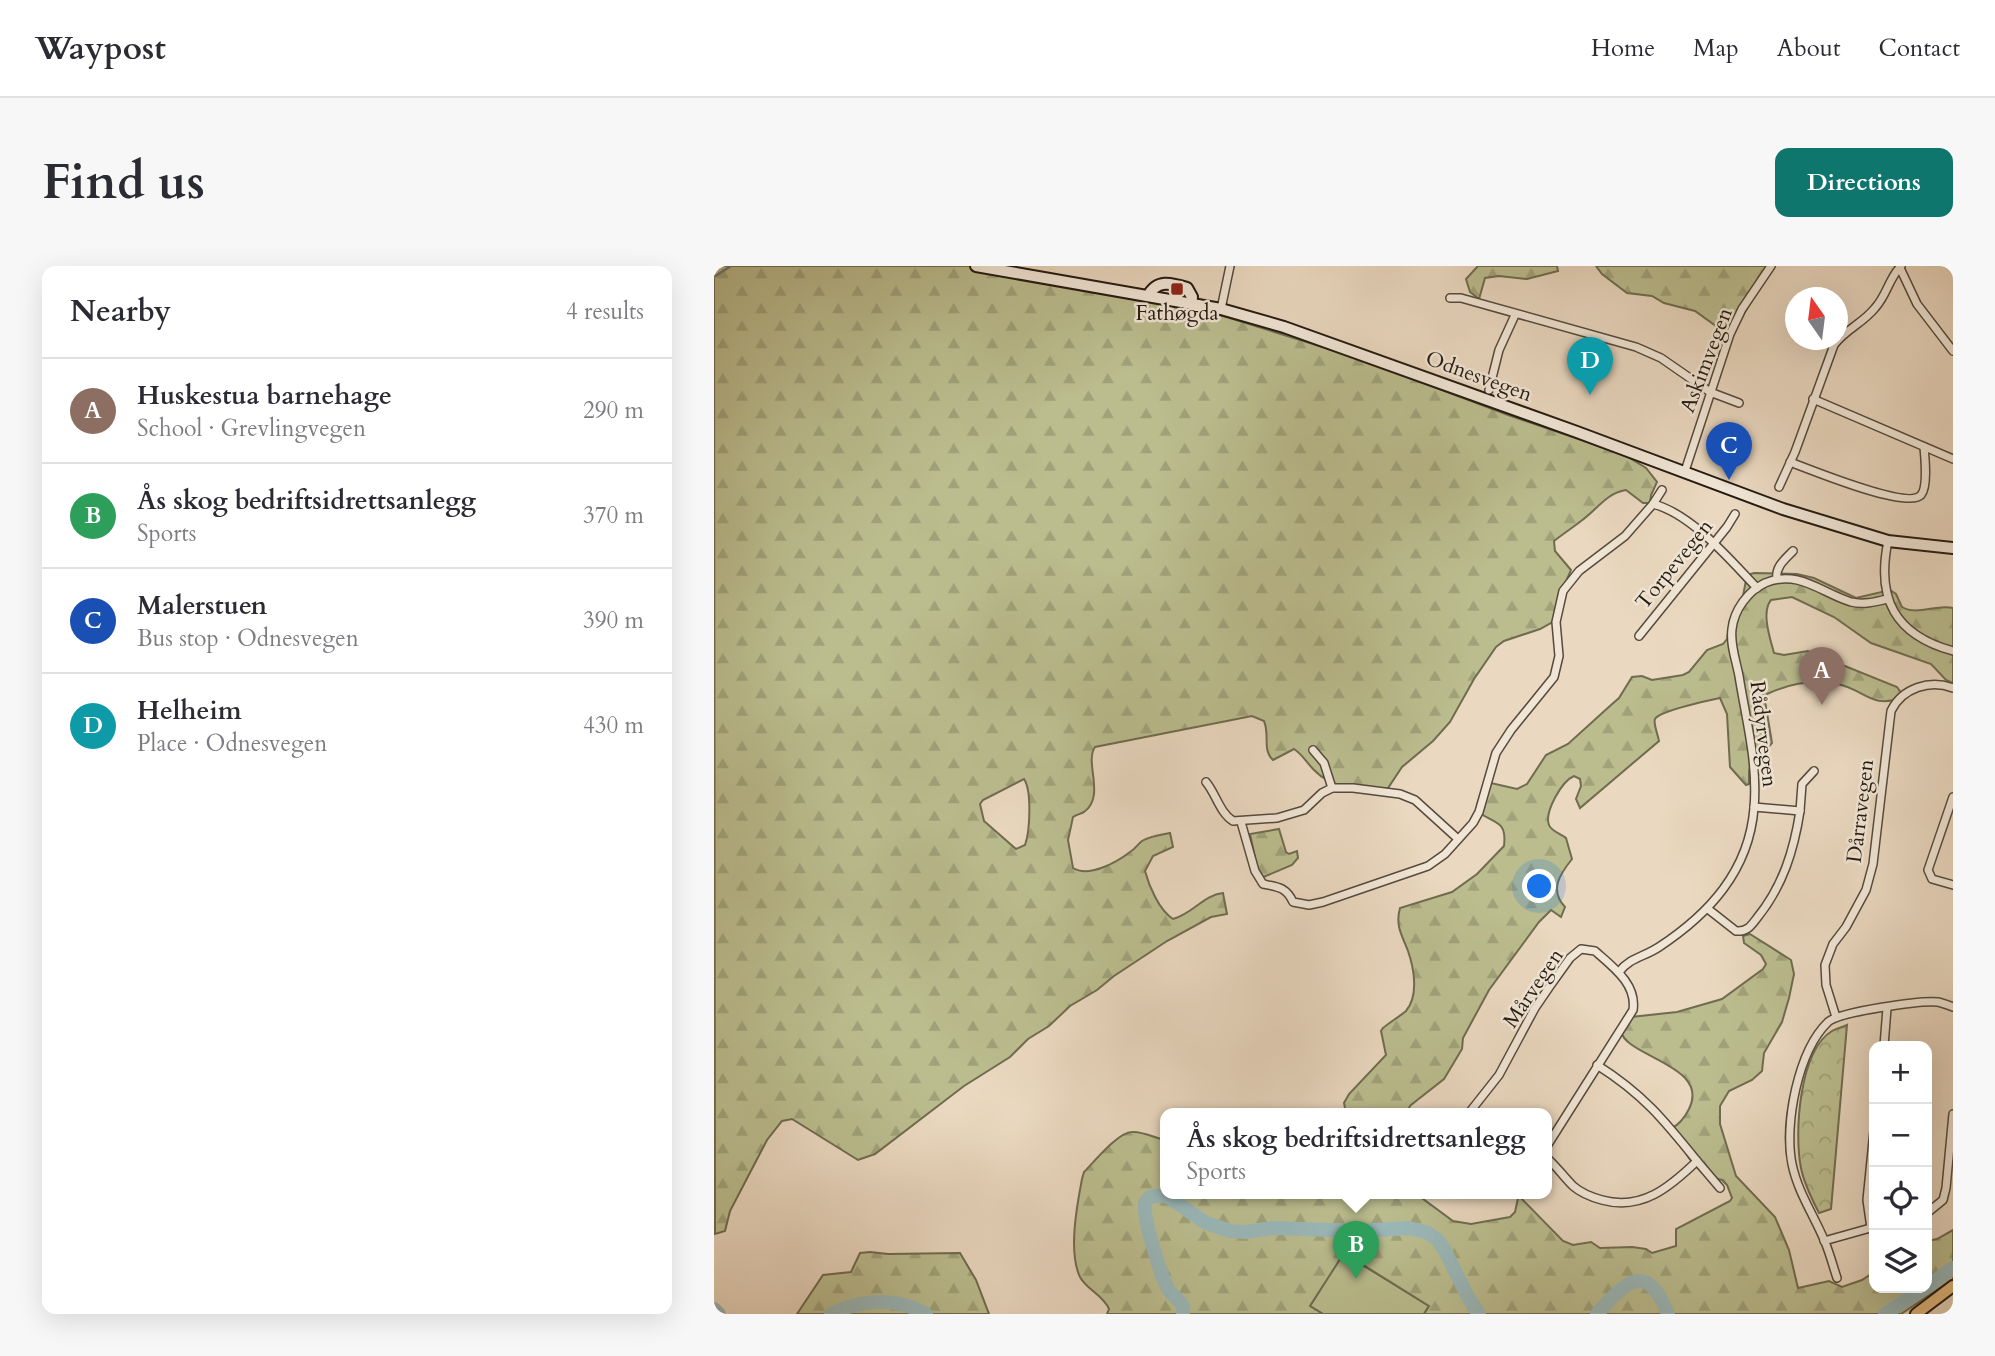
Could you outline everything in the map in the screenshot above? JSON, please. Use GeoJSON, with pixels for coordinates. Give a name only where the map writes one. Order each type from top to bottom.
{"type":"FeatureCollection","features":[{"type":"Feature","properties":{"kind":"main road","name":"Odnesvegen"},"geometry":{"type":"LineString","coordinates":[[976,266],[1221,309],[1284,327],[1685,471],[1783,509],[1888,541],[1953,548]]}},
{"type":"Feature","properties":{"kind":"main road"},"geometry":{"type":"LineString","coordinates":[[1916,1314],[1953,1286]]}},
{"type":"Feature","properties":{"kind":"street"},"geometry":{"type":"LineString","coordinates":[[1221,309],[1230,266]]}},
{"type":"Feature","properties":{"kind":"street","name":"Askimvegen"},"geometry":{"type":"LineString","coordinates":[[1685,471],[1730,334],[1742,309],[1771,266]]}},
{"type":"Feature","properties":{"kind":"street"},"geometry":{"type":"LineString","coordinates":[[1779,487],[1834,345],[1840,337],[1873,312],[1900,267],[1926,316],[1953,351]]}},
{"type":"Feature","properties":{"kind":"street"},"geometry":{"type":"LineString","coordinates":[[1450,298],[1461,298],[1636,347],[1659,358],[1710,392],[1739,403]]}},
{"type":"Feature","properties":{"kind":"street"},"geometry":{"type":"LineString","coordinates":[[1489,390],[1499,350],[1515,315]]}},
{"type":"Feature","properties":{"kind":"street"},"geometry":{"type":"LineString","coordinates":[[1813,399],[1953,459]]}},
{"type":"Feature","properties":{"kind":"street"},"geometry":{"type":"LineString","coordinates":[[1790,462],[1870,491],[1915,499],[1921,496],[1924,489],[1924,447]]}},
{"type":"Feature","properties":{"kind":"street"},"geometry":{"type":"LineString","coordinates":[[1241,822],[1250,858],[1263,884],[1282,888],[1288,892],[1293,902],[1300,905],[1323,902],[1428,866],[1445,853],[1473,823],[1479,812],[1496,753],[1553,677],[1559,656],[1556,622],[1563,591],[1579,571],[1625,536],[1662,490]]}},
{"type":"Feature","properties":{"kind":"street"},"geometry":{"type":"LineString","coordinates":[[1653,504],[1672,511],[1713,542],[1757,587],[1777,579],[1794,579],[1858,603],[1887,599]]}},
{"type":"Feature","properties":{"kind":"street","name":"Torpevegen"},"geometry":{"type":"LineString","coordinates":[[1639,636],[1735,514]]}},
{"type":"Feature","properties":{"kind":"street"},"geometry":{"type":"LineString","coordinates":[[1888,541],[1885,561],[1887,599],[1897,618],[1908,631],[1929,643],[1953,651]]}},
{"type":"Feature","properties":{"kind":"street"},"geometry":{"type":"LineString","coordinates":[[1777,579],[1781,563],[1793,551]]}},
{"type":"Feature","properties":{"kind":"street","name":"Rådyrvegen"},"geometry":{"type":"LineString","coordinates":[[1619,972],[1625,964],[1652,952],[1676,936],[1708,909],[1736,869],[1746,844],[1754,807],[1754,763],[1732,630],[1738,610],[1757,587]]}},
{"type":"Feature","properties":{"kind":"street","name":"Dårravegen"},"geometry":{"type":"LineString","coordinates":[[1836,1017],[1826,985],[1825,965],[1833,944],[1846,927],[1866,890],[1873,864],[1891,711],[1898,700],[1926,684],[1937,683],[1953,688]]}},
{"type":"Feature","properties":{"kind":"street"},"geometry":{"type":"LineString","coordinates":[[1313,750],[1324,762],[1332,788]]}},
{"type":"Feature","properties":{"kind":"street"},"geometry":{"type":"LineString","coordinates":[[1708,909],[1736,931],[1748,929],[1765,908],[1781,882],[1793,847],[1802,784],[1814,771]]}},
{"type":"Feature","properties":{"kind":"street"},"geometry":{"type":"LineString","coordinates":[[1206,782],[1228,818],[1241,822],[1277,818],[1304,810],[1322,793],[1332,788],[1400,794],[1415,800],[1458,839]]}},
{"type":"Feature","properties":{"kind":"street"},"geometry":{"type":"LineString","coordinates":[[1953,797],[1928,870],[1932,879],[1953,885]]}},
{"type":"Feature","properties":{"kind":"street"},"geometry":{"type":"LineString","coordinates":[[1754,807],[1800,811]]}},
{"type":"Feature","properties":{"kind":"street","name":"Mårvegen"},"geometry":{"type":"LineString","coordinates":[[1473,1108],[1499,1075],[1535,1008],[1570,958],[1581,949],[1595,951],[1619,972],[1632,991],[1633,1010],[1552,1138]]}},
{"type":"Feature","properties":{"kind":"street"},"geometry":{"type":"LineString","coordinates":[[1837,1278],[1825,1241],[1811,1218],[1798,1186],[1792,1161],[1790,1128],[1793,1099],[1800,1072],[1815,1041],[1827,1023],[1836,1017],[1937,1002],[1953,1007]]}},
{"type":"Feature","properties":{"kind":"street"},"geometry":{"type":"LineString","coordinates":[[1884,1041],[1887,1008]]}},
{"type":"Feature","properties":{"kind":"street"},"geometry":{"type":"LineString","coordinates":[[1597,1065],[1623,1081],[1649,1103],[1720,1188]]}},
{"type":"Feature","properties":{"kind":"street"},"geometry":{"type":"LineString","coordinates":[[1932,1209],[1943,1200],[1947,1188],[1953,1114]]}},
{"type":"Feature","properties":{"kind":"street"},"geometry":{"type":"LineString","coordinates":[[1552,1163],[1574,1187],[1589,1196],[1620,1203],[1649,1199],[1667,1188],[1697,1161]]}},
{"type":"Feature","properties":{"kind":"street"},"geometry":{"type":"LineString","coordinates":[[1869,1180],[1869,1209]]}},
{"type":"Feature","properties":{"kind":"street"},"geometry":{"type":"LineString","coordinates":[[1825,1241],[1869,1229]]}},
{"type":"Feature","properties":{"kind":"green space"},"geometry":{"type":"Polygon","coordinates":[[[714,266],[994,266],[1138,289],[1140,296],[1220,315],[1358,358],[1508,415],[1625,455],[1646,468],[1657,482],[1650,503],[1643,503],[1626,490],[1619,492],[1607,498],[1554,541],[1555,551],[1571,570],[1564,586],[1558,619],[1540,629],[1504,641],[1496,647],[1450,722],[1433,741],[1402,767],[1388,788],[1359,790],[1329,781],[1294,749],[1273,760],[1268,752],[1264,721],[1252,716],[1095,747],[1092,754],[1093,797],[1084,812],[1073,817],[1068,840],[1073,868],[1080,871],[1095,870],[1124,856],[1145,839],[1170,833],[1173,847],[1153,856],[1145,871],[1159,904],[1173,919],[1210,897],[1223,893],[1227,914],[1211,917],[1167,941],[1070,1006],[1010,1057],[964,1086],[875,1154],[858,1160],[792,1119],[782,1121],[767,1140],[730,1211],[725,1231],[715,1234],[714,266]],[[1024,779],[980,804],[984,821],[1016,849],[1025,845],[1028,830],[1027,785],[1024,779]]]}},
{"type":"Feature","properties":{"kind":"green space"},"geometry":{"type":"Polygon","coordinates":[[[1478,266],[1557,266],[1558,271],[1527,279],[1499,276],[1485,278],[1479,299],[1470,292],[1466,279],[1478,266]]]}},
{"type":"Feature","properties":{"kind":"green space"},"geometry":{"type":"Polygon","coordinates":[[[1596,266],[1773,266],[1737,325],[1727,334],[1695,311],[1664,303],[1652,296],[1627,293],[1596,266]]]}},
{"type":"Feature","properties":{"kind":"green space"},"geometry":{"type":"Polygon","coordinates":[[[1797,574],[1814,578],[1856,598],[1890,590],[1896,594],[1902,607],[1908,609],[1953,608],[1953,683],[1946,680],[1931,664],[1871,643],[1834,617],[1792,597],[1771,600],[1767,618],[1774,653],[1784,655],[1808,651],[1897,687],[1904,697],[1875,700],[1847,687],[1819,682],[1792,685],[1767,694],[1765,701],[1772,743],[1766,750],[1753,755],[1749,784],[1746,785],[1730,767],[1727,714],[1720,698],[1685,706],[1655,719],[1659,741],[1580,808],[1576,799],[1581,786],[1580,779],[1574,776],[1569,779],[1555,798],[1548,819],[1552,829],[1566,838],[1572,859],[1558,882],[1558,894],[1565,907],[1561,917],[1551,910],[1539,922],[1489,990],[1463,1038],[1462,1049],[1444,1079],[1409,1108],[1345,1108],[1344,1103],[1349,1094],[1386,1055],[1381,1031],[1406,1011],[1413,998],[1413,974],[1399,925],[1400,908],[1452,892],[1477,874],[1504,846],[1502,827],[1478,812],[1477,805],[1484,785],[1491,783],[1517,789],[1527,784],[1546,755],[1568,744],[1619,698],[1632,677],[1642,676],[1652,680],[1689,672],[1707,650],[1723,644],[1727,639],[1730,621],[1743,596],[1747,575],[1797,574]]]}},
{"type":"Feature","properties":{"kind":"green space"},"geometry":{"type":"Polygon","coordinates":[[[1279,829],[1286,852],[1289,854],[1297,851],[1298,858],[1292,865],[1261,878],[1250,834],[1279,829]]]}},
{"type":"Feature","properties":{"kind":"green space"},"geometry":{"type":"Polygon","coordinates":[[[1750,934],[1791,960],[1794,974],[1782,1022],[1764,1053],[1762,1071],[1752,1080],[1729,1091],[1720,1106],[1720,1124],[1736,1176],[1775,1217],[1789,1250],[1798,1288],[1829,1281],[1842,1287],[1869,1275],[1869,1293],[1932,1293],[1932,1240],[1953,1230],[1953,1279],[1901,1314],[1424,1314],[1429,1306],[1344,1253],[1310,1306],[1323,1314],[1107,1314],[1109,1309],[1106,1304],[1080,1277],[1076,1267],[1074,1242],[1084,1172],[1113,1142],[1132,1132],[1160,1139],[1160,1199],[1423,1199],[1453,1221],[1471,1224],[1510,1217],[1515,1212],[1518,1199],[1522,1199],[1563,1241],[1573,1245],[1591,1242],[1600,1248],[1632,1247],[1646,1249],[1652,1253],[1676,1246],[1676,1229],[1732,1198],[1722,1180],[1704,1174],[1691,1161],[1672,1128],[1682,1120],[1689,1109],[1693,1094],[1688,1082],[1665,1063],[1636,1048],[1626,1040],[1621,1031],[1631,1017],[1677,1012],[1722,999],[1766,964],[1761,955],[1744,943],[1743,936],[1750,934]]]}},
{"type":"Feature","properties":{"kind":"green space"},"geometry":{"type":"Polygon","coordinates":[[[1847,1025],[1831,1209],[1819,1213],[1801,1168],[1798,1135],[1802,1094],[1812,1056],[1821,1041],[1832,1031],[1847,1025]]]}},
{"type":"Feature","properties":{"kind":"green space"},"geometry":{"type":"Polygon","coordinates":[[[860,1253],[960,1253],[976,1280],[989,1314],[797,1314],[823,1275],[851,1272],[860,1253]]]}},
{"type":"Feature","properties":{"kind":"green space"},"geometry":{"type":"Polygon","coordinates":[[[1343,1253],[1429,1306],[1424,1314],[1323,1314],[1310,1306],[1343,1253]]]}},
{"type":"Feature","properties":{"kind":"waterway"},"geometry":{"type":"LineString","coordinates":[[714,277],[731,266]]}},
{"type":"Feature","properties":{"kind":"waterway"},"geometry":{"type":"LineString","coordinates":[[1160,1196],[1150,1197],[1146,1202],[1145,1214],[1161,1272],[1168,1289],[1183,1306],[1183,1314]]}},
{"type":"Feature","properties":{"kind":"waterway"},"geometry":{"type":"LineString","coordinates":[[1171,1199],[1206,1223],[1230,1231],[1273,1228],[1360,1231],[1408,1228],[1426,1232],[1438,1240],[1444,1249],[1479,1314]]}},
{"type":"Feature","properties":{"kind":"waterway"},"geometry":{"type":"LineString","coordinates":[[1932,1283],[1953,1268]]}},
{"type":"Feature","properties":{"kind":"waterway"},"geometry":{"type":"LineString","coordinates":[[1597,1314],[1617,1292],[1636,1281],[1652,1287],[1668,1314]]}},
{"type":"Feature","properties":{"kind":"waterway"},"geometry":{"type":"LineString","coordinates":[[1885,1314],[1917,1293]]}},
{"type":"Feature","properties":{"kind":"waterway"},"geometry":{"type":"LineString","coordinates":[[831,1314],[854,1305],[879,1302],[903,1305],[926,1314]]}},
{"type":"Feature","properties":{"kind":"waterway"},"geometry":{"type":"LineString","coordinates":[[714,1309],[719,1314]]}},
{"type":"Feature","properties":{"kind":"place","name":"Fathøgda"},"geometry":{"type":"Point","coordinates":[1177,289]}},
{"type":"Feature","properties":{"kind":"place","name":"Helheim"},"geometry":{"type":"Point","coordinates":[1590,395]}},
{"type":"Feature","properties":{"kind":"place","name":"Malerstuen"},"geometry":{"type":"Point","coordinates":[1729,480]}},
{"type":"Feature","properties":{"kind":"place","name":"Huskestua barnehage"},"geometry":{"type":"Point","coordinates":[1822,705]}},
{"type":"Feature","properties":{"kind":"place","name":"Ås skog bedriftsidrettsanlegg"},"geometry":{"type":"Point","coordinates":[1356,1279]}}]}
